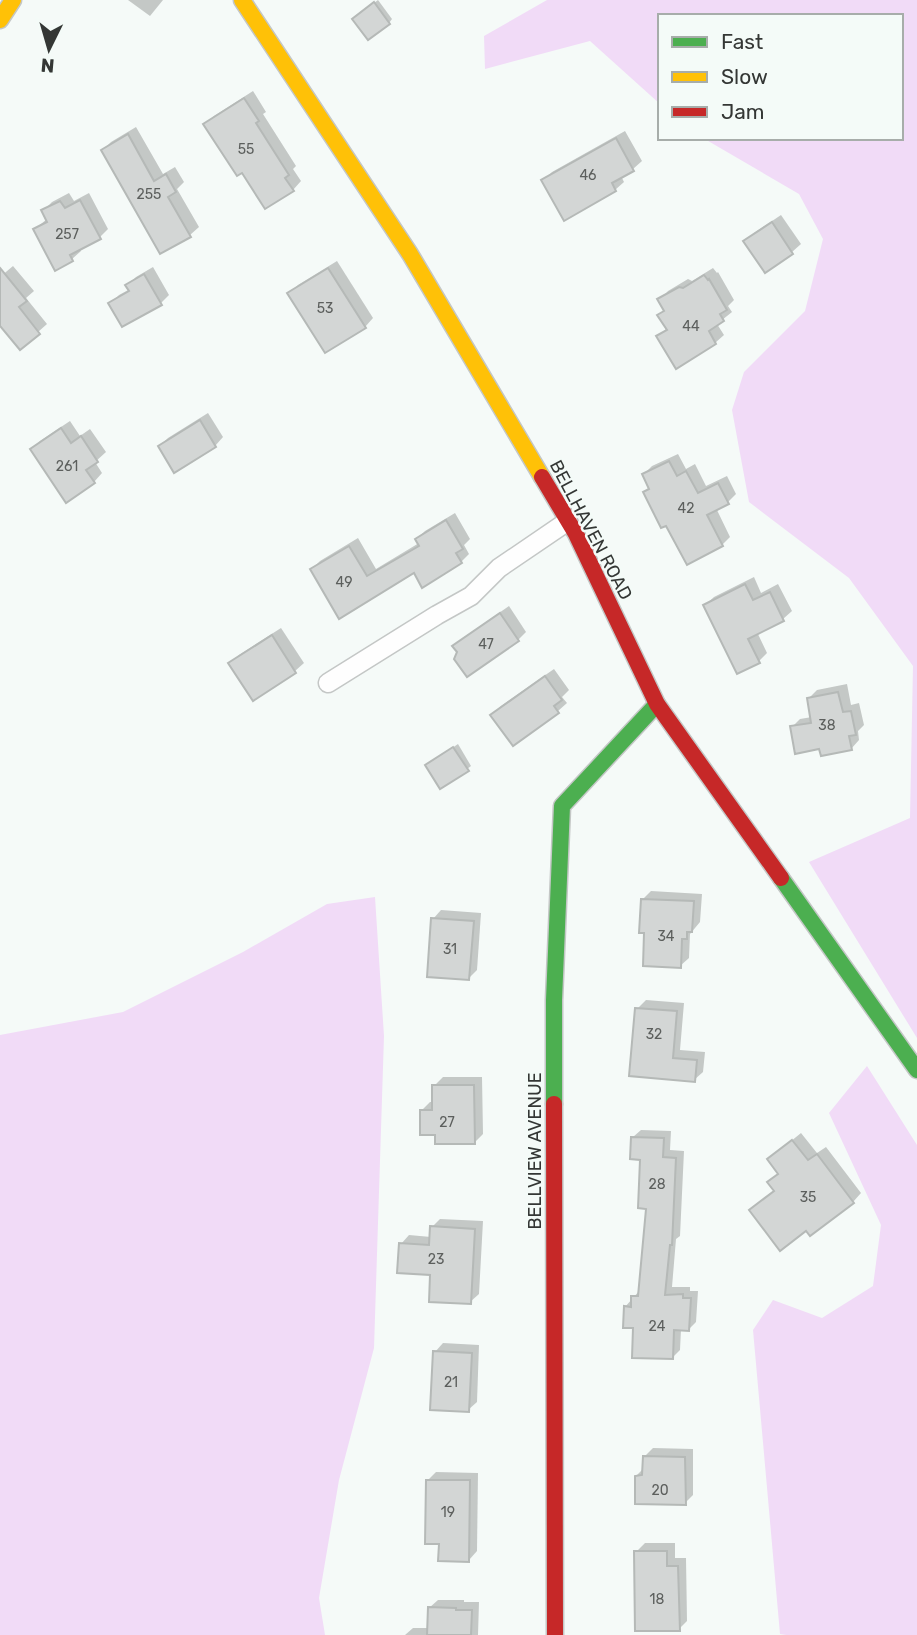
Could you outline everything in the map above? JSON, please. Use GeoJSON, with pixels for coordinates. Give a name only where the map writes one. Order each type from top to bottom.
{"type":"FeatureCollection","features":[{"type":"Feature","properties":{"kind":"street"},"geometry":{"type":"LineString","coordinates":[[0,20],[13,0]]}},
{"type":"Feature","properties":{"kind":"street","name":"BELLHAVEN ROAD"},"geometry":{"type":"LineString","coordinates":[[242,0],[410,254],[576,534],[657,704],[917,1070]]}},
{"type":"Feature","properties":{"kind":"street","name":"BELLVIEW AVENUE"},"geometry":{"type":"LineString","coordinates":[[555,1635],[554,1000],[562,806],[657,704]]}},
{"type":"Feature","properties":{"kind":"lane"},"geometry":{"type":"LineString","coordinates":[[328,683],[471,596],[499,568],[568,521]]}},
{"type":"Feature","properties":{"kind":"shaded area"},"geometry":{"type":"Polygon","coordinates":[[[547,0],[917,0],[917,1038],[809,862],[910,818],[913,666],[849,578],[749,502],[732,410],[744,372],[805,311],[823,239],[799,194],[706,140],[903,140],[903,14],[658,14],[658,102],[590,41],[485,69],[484,36],[547,0]]]}},
{"type":"Feature","properties":{"kind":"shaded area"},"geometry":{"type":"Polygon","coordinates":[[[375,897],[384,1036],[374,1348],[339,1480],[319,1598],[325,1635],[0,1635],[0,1035],[123,1012],[243,952],[327,904],[375,897]]]}},
{"type":"Feature","properties":{"kind":"shaded area"},"geometry":{"type":"Polygon","coordinates":[[[867,1066],[917,1145],[917,1635],[786,1635],[780,1634],[753,1330],[773,1300],[822,1318],[873,1286],[881,1225],[829,1113],[867,1066]]]}},
{"type":"Feature","properties":{"kind":"building"},"geometry":{"type":"Polygon","coordinates":[[[374,2],[390,24],[368,40],[352,19],[374,2]]]}},
{"type":"Feature","properties":{"kind":"building"},"geometry":{"type":"Polygon","coordinates":[[[244,98],[259,121],[256,123],[289,175],[285,178],[294,191],[265,209],[242,173],[237,176],[203,124],[244,98]]]}},
{"type":"Feature","properties":{"kind":"building"},"geometry":{"type":"Polygon","coordinates":[[[128,134],[154,181],[166,174],[176,192],[168,197],[191,237],[160,254],[101,150],[128,134]]]}},
{"type":"Feature","properties":{"kind":"building"},"geometry":{"type":"Polygon","coordinates":[[[616,138],[634,171],[612,183],[616,191],[564,221],[541,180],[616,138]]]}},
{"type":"Feature","properties":{"kind":"building"},"geometry":{"type":"Polygon","coordinates":[[[80,200],[101,239],[70,255],[73,261],[55,271],[33,229],[47,222],[41,210],[60,201],[65,208],[80,200]]]}},
{"type":"Feature","properties":{"kind":"building"},"geometry":{"type":"Polygon","coordinates":[[[772,222],[793,254],[765,273],[743,241],[772,222]]]}},
{"type":"Feature","properties":{"kind":"building"},"geometry":{"type":"Polygon","coordinates":[[[0,268],[27,301],[19,307],[40,334],[20,350],[0,326],[0,268]]]}},
{"type":"Feature","properties":{"kind":"building"},"geometry":{"type":"Polygon","coordinates":[[[328,268],[366,328],[325,353],[287,293],[328,268]]]}},
{"type":"Feature","properties":{"kind":"building"},"geometry":{"type":"Polygon","coordinates":[[[144,274],[162,305],[122,327],[108,303],[129,291],[125,285],[144,274]]]}},
{"type":"Feature","properties":{"kind":"building"},"geometry":{"type":"Polygon","coordinates":[[[704,275],[727,310],[720,314],[724,321],[709,331],[716,344],[676,369],[656,336],[667,330],[657,315],[664,311],[657,299],[704,275]]]}},
{"type":"Feature","properties":{"kind":"building"},"geometry":{"type":"Polygon","coordinates":[[[200,420],[216,447],[174,473],[158,446],[200,420]]]}},
{"type":"Feature","properties":{"kind":"building"},"geometry":{"type":"Polygon","coordinates":[[[61,428],[71,443],[81,436],[98,462],[86,470],[95,483],[66,503],[30,449],[61,428]]]}},
{"type":"Feature","properties":{"kind":"building"},"geometry":{"type":"Polygon","coordinates":[[[669,461],[677,476],[686,471],[698,493],[718,483],[729,504],[707,515],[723,546],[687,565],[666,526],[661,528],[643,492],[649,489],[642,474],[669,461]]]}},
{"type":"Feature","properties":{"kind":"building"},"geometry":{"type":"Polygon","coordinates":[[[446,520],[463,549],[456,553],[462,563],[422,588],[414,573],[339,619],[310,569],[349,546],[367,576],[419,546],[415,539],[446,520]]]}},
{"type":"Feature","properties":{"kind":"building"},"geometry":{"type":"Polygon","coordinates":[[[745,584],[753,600],[770,592],[784,621],[748,639],[760,663],[737,674],[703,605],[745,584]]]}},
{"type":"Feature","properties":{"kind":"building"},"geometry":{"type":"Polygon","coordinates":[[[500,613],[519,641],[467,677],[454,659],[457,652],[452,646],[500,613]]]}},
{"type":"Feature","properties":{"kind":"building"},"geometry":{"type":"Polygon","coordinates":[[[272,635],[296,673],[253,701],[228,663],[272,635]]]}},
{"type":"Feature","properties":{"kind":"building"},"geometry":{"type":"Polygon","coordinates":[[[545,676],[562,700],[554,706],[559,713],[513,746],[490,715],[545,676]]]}},
{"type":"Feature","properties":{"kind":"building"},"geometry":{"type":"Polygon","coordinates":[[[838,692],[843,712],[851,711],[856,735],[849,736],[852,750],[821,756],[819,749],[795,754],[790,726],[811,723],[807,698],[838,692]]]}},
{"type":"Feature","properties":{"kind":"building"},"geometry":{"type":"Polygon","coordinates":[[[453,747],[469,771],[440,789],[425,765],[453,747]]]}},
{"type":"Feature","properties":{"kind":"building"},"geometry":{"type":"Polygon","coordinates":[[[641,899],[694,901],[692,932],[687,932],[687,939],[682,939],[681,968],[643,966],[644,933],[639,933],[641,899]]]}},
{"type":"Feature","properties":{"kind":"building"},"geometry":{"type":"Polygon","coordinates":[[[431,918],[474,921],[469,980],[427,977],[431,918]]]}},
{"type":"Feature","properties":{"kind":"building"},"geometry":{"type":"Polygon","coordinates":[[[635,1008],[677,1011],[673,1058],[697,1060],[695,1082],[629,1076],[635,1008]]]}},
{"type":"Feature","properties":{"kind":"building"},"geometry":{"type":"Polygon","coordinates":[[[432,1085],[474,1085],[475,1144],[435,1144],[435,1135],[420,1135],[420,1110],[432,1110],[432,1085]]]}},
{"type":"Feature","properties":{"kind":"building"},"geometry":{"type":"Polygon","coordinates":[[[631,1137],[664,1138],[663,1157],[676,1158],[672,1245],[665,1295],[683,1294],[683,1298],[691,1298],[689,1331],[674,1330],[673,1359],[632,1358],[633,1328],[623,1328],[624,1306],[631,1307],[631,1296],[638,1296],[646,1209],[638,1208],[640,1160],[630,1159],[631,1137]]]}},
{"type":"Feature","properties":{"kind":"building"},"geometry":{"type":"Polygon","coordinates":[[[792,1140],[808,1160],[817,1154],[854,1203],[810,1236],[806,1231],[780,1251],[749,1210],[774,1191],[767,1182],[778,1174],[767,1159],[792,1140]]]}},
{"type":"Feature","properties":{"kind":"building"},"geometry":{"type":"Polygon","coordinates":[[[430,1226],[475,1229],[471,1304],[429,1302],[430,1275],[397,1273],[399,1243],[429,1245],[430,1226]]]}},
{"type":"Feature","properties":{"kind":"building"},"geometry":{"type":"Polygon","coordinates":[[[433,1351],[472,1353],[469,1412],[430,1410],[433,1351]]]}},
{"type":"Feature","properties":{"kind":"building"},"geometry":{"type":"Polygon","coordinates":[[[643,1456],[685,1457],[686,1505],[635,1504],[635,1476],[642,1475],[643,1456]]]}},
{"type":"Feature","properties":{"kind":"building"},"geometry":{"type":"Polygon","coordinates":[[[426,1480],[470,1480],[469,1562],[438,1561],[439,1544],[425,1544],[426,1480]]]}},
{"type":"Feature","properties":{"kind":"building"},"geometry":{"type":"Polygon","coordinates":[[[634,1551],[667,1551],[667,1566],[678,1566],[680,1631],[635,1631],[634,1551]]]}},
{"type":"Feature","properties":{"kind":"building"},"geometry":{"type":"Polygon","coordinates":[[[428,1607],[472,1610],[471,1635],[427,1635],[428,1607]]]}},
{"type":"Feature","properties":{"kind":"traffic: fast"},"geometry":{"type":"LineString","coordinates":[[554,1104],[554,1000],[562,806],[657,704]]}},
{"type":"Feature","properties":{"kind":"traffic: fast"},"geometry":{"type":"LineString","coordinates":[[781,878],[917,1070]]}},
{"type":"Feature","properties":{"kind":"traffic: slow"},"geometry":{"type":"LineString","coordinates":[[0,20],[13,0]]}},
{"type":"Feature","properties":{"kind":"traffic: slow"},"geometry":{"type":"LineString","coordinates":[[242,0],[410,254],[542,477]]}},
{"type":"Feature","properties":{"kind":"traffic: jam"},"geometry":{"type":"LineString","coordinates":[[542,477],[576,534],[657,704],[781,878]]}},
{"type":"Feature","properties":{"kind":"traffic: jam"},"geometry":{"type":"LineString","coordinates":[[554,1104],[555,1635]]}}]}
